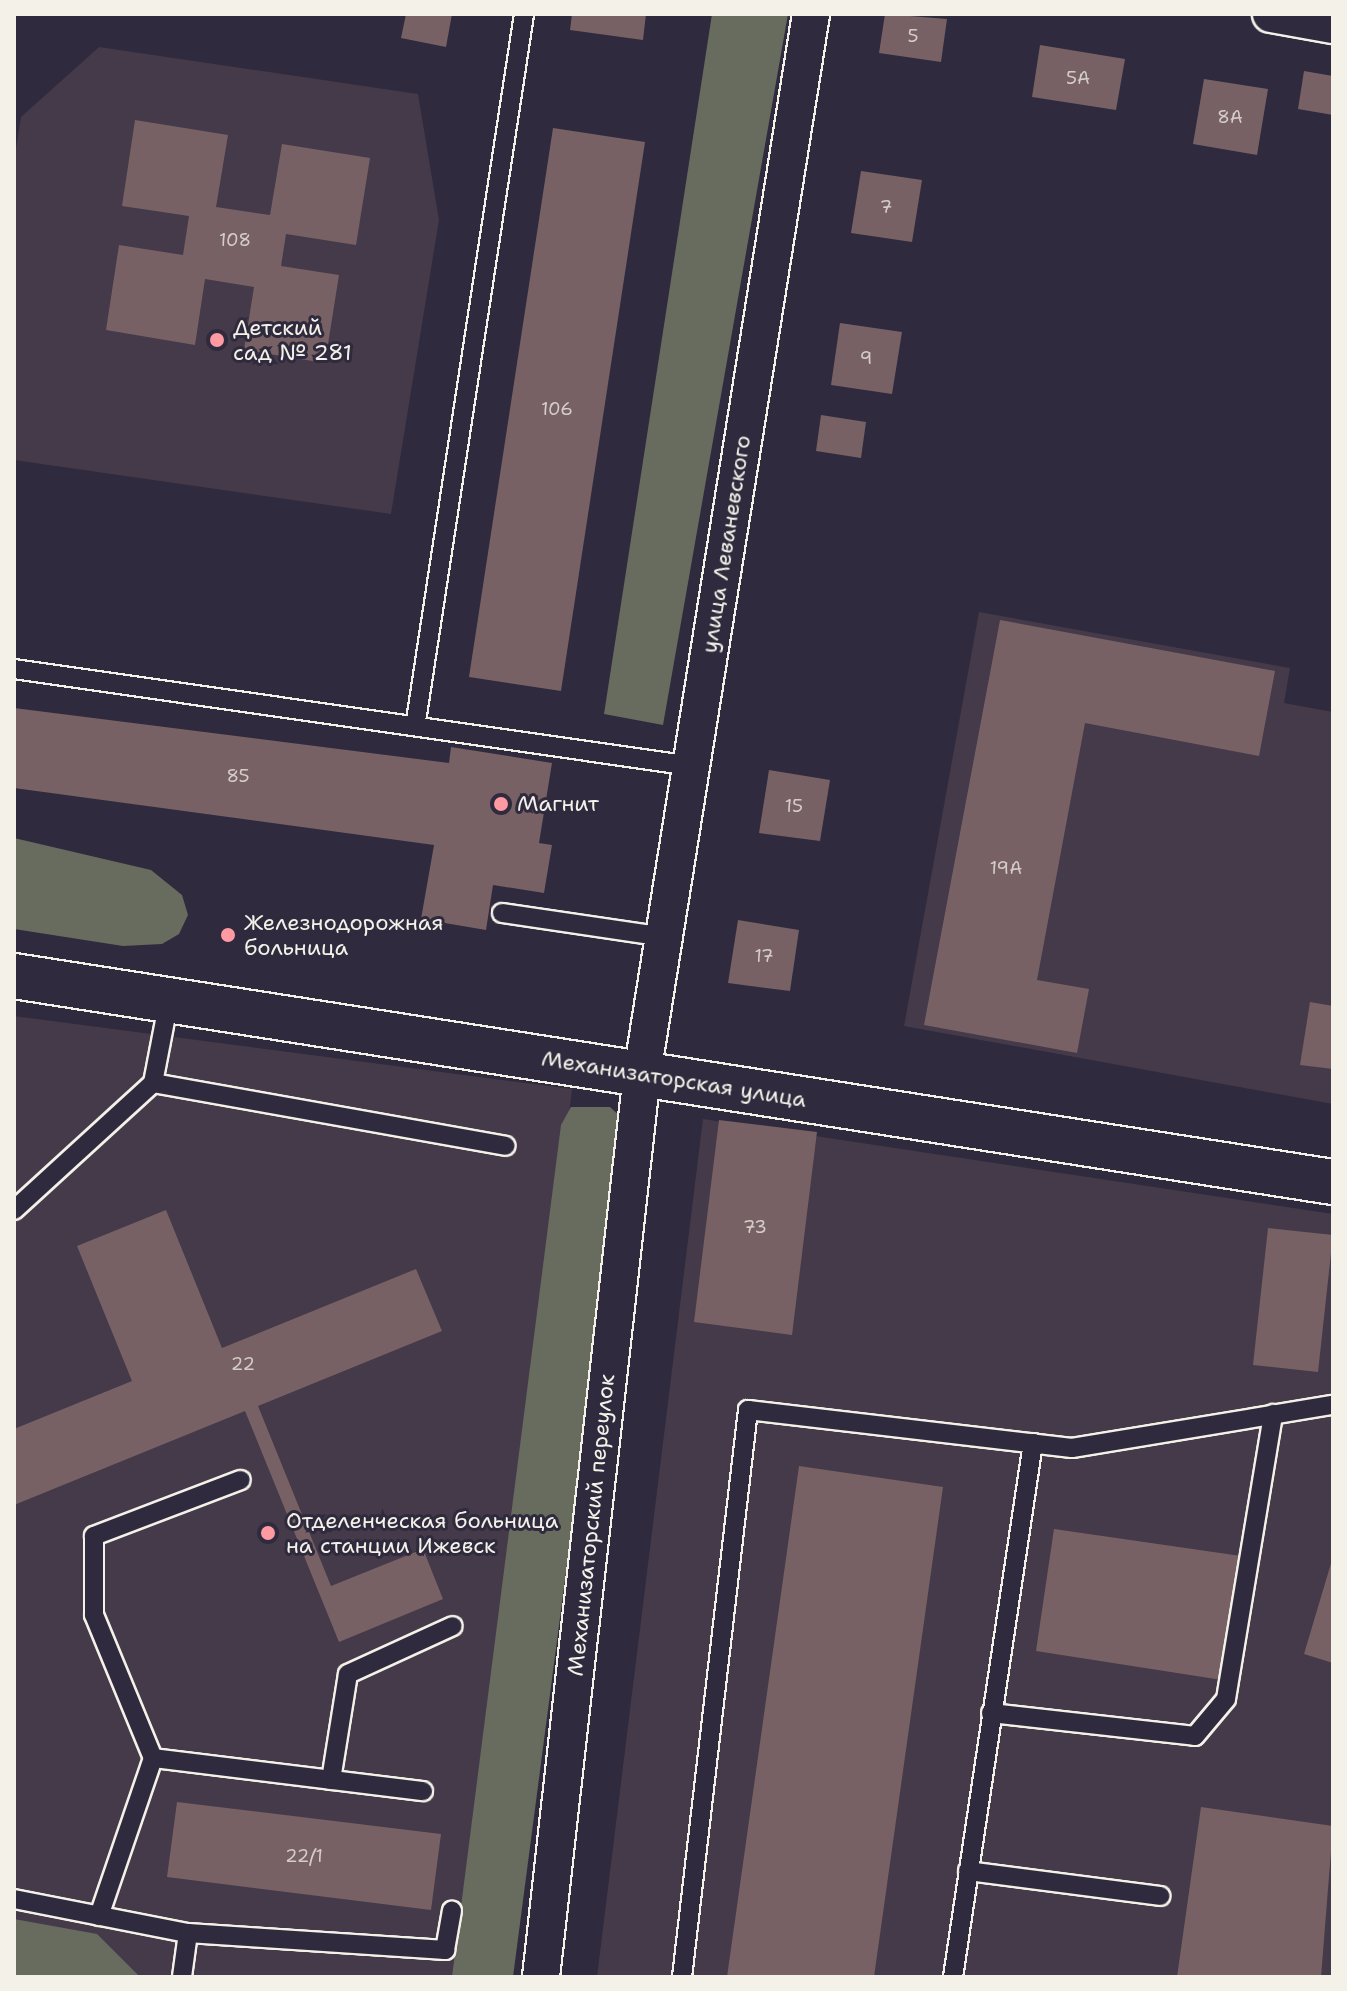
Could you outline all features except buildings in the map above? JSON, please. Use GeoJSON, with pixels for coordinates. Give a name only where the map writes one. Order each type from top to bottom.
{"type":"FeatureCollection","features":[{"type":"Feature","properties":{"kind":"street","name":"улица Леваневского"},"geometry":{"type":"LineString","coordinates":[[642,1074],[811,14]]}},
{"type":"Feature","properties":{"kind":"street"},"geometry":{"type":"LineString","coordinates":[[1271,14],[1333,25]]}},
{"type":"Feature","properties":{"kind":"street","name":"Механизаторская улица"},"geometry":{"type":"LineString","coordinates":[[14,976],[1333,1182]]}},
{"type":"Feature","properties":{"kind":"street","name":"Механизаторский переулок"},"geometry":{"type":"LineString","coordinates":[[541,1977],[642,1074]]}},
{"type":"Feature","properties":{"kind":"lane"},"geometry":{"type":"LineString","coordinates":[[416,721],[524,14]]}},
{"type":"Feature","properties":{"kind":"lane"},"geometry":{"type":"LineString","coordinates":[[14,669],[416,721],[691,766]]}},
{"type":"Feature","properties":{"kind":"lane"},"geometry":{"type":"LineString","coordinates":[[502,913],[664,937]]}},
{"type":"Feature","properties":{"kind":"lane"},"geometry":{"type":"LineString","coordinates":[[14,1210],[153,1083],[169,1000]]}},
{"type":"Feature","properties":{"kind":"lane"},"geometry":{"type":"LineString","coordinates":[[153,1083],[505,1146]]}},
{"type":"Feature","properties":{"kind":"lane"},"geometry":{"type":"LineString","coordinates":[[682,1977],[748,1410],[1072,1448],[1333,1405]]}},
{"type":"Feature","properties":{"kind":"lane"},"geometry":{"type":"LineString","coordinates":[[991,1713],[1195,1736],[1226,1699],[1273,1414]]}},
{"type":"Feature","properties":{"kind":"lane"},"geometry":{"type":"LineString","coordinates":[[953,1977],[1033,1443]]}},
{"type":"Feature","properties":{"kind":"lane"},"geometry":{"type":"LineString","coordinates":[[99,1916],[153,1758],[94,1615],[94,1536],[241,1480]]}},
{"type":"Feature","properties":{"kind":"lane"},"geometry":{"type":"LineString","coordinates":[[331,1780],[348,1674],[453,1626]]}},
{"type":"Feature","properties":{"kind":"lane"},"geometry":{"type":"LineString","coordinates":[[153,1758],[423,1791]]}},
{"type":"Feature","properties":{"kind":"lane"},"geometry":{"type":"LineString","coordinates":[[968,1871],[1160,1896]]}},
{"type":"Feature","properties":{"kind":"lane"},"geometry":{"type":"LineString","coordinates":[[14,1899],[188,1933],[445,1950],[452,1911]]}},
{"type":"Feature","properties":{"kind":"lane"},"geometry":{"type":"LineString","coordinates":[[182,1977],[188,1933]]}},
{"type":"Feature","properties":{"kind":"shaded area","name":"Детский сад № 281"},"geometry":{"type":"Polygon","coordinates":[[[99,47],[418,94],[439,220],[391,514],[14,460],[14,161],[21,117],[99,47]]]}},
{"type":"Feature","properties":{"kind":"shaded area"},"geometry":{"type":"Polygon","coordinates":[[[979,612],[1290,668],[1284,703],[1333,712],[1333,1104],[904,1026],[979,612]]]}},
{"type":"Feature","properties":{"kind":"shaded area","name":"Отделенческая больница на станции Ижевск"},"geometry":{"type":"Polygon","coordinates":[[[14,1016],[572,1089],[472,1977],[14,1977],[14,1016]]]}},
{"type":"Feature","properties":{"kind":"shaded area"},"geometry":{"type":"Polygon","coordinates":[[[703,1119],[1333,1214],[1333,1977],[597,1977],[703,1119]]]}},
{"type":"Feature","properties":{"kind":"green space"},"geometry":{"type":"Polygon","coordinates":[[[712,14],[788,14],[663,725],[604,714],[712,14]]]}},
{"type":"Feature","properties":{"kind":"green space"},"geometry":{"type":"Polygon","coordinates":[[[14,838],[151,870],[182,895],[188,915],[179,934],[162,944],[123,946],[14,929],[14,838]]]}},
{"type":"Feature","properties":{"kind":"green space"},"geometry":{"type":"Polygon","coordinates":[[[571,1107],[610,1107],[625,1121],[513,1977],[452,1977],[561,1125],[571,1107]]]}},
{"type":"Feature","properties":{"kind":"green space"},"geometry":{"type":"Polygon","coordinates":[[[14,1919],[97,1934],[140,1977],[14,1977],[14,1919]]]}},
{"type":"Feature","properties":{"kind":"place","name":"Детский сад № 281"},"geometry":{"type":"Point","coordinates":[217,340]}},
{"type":"Feature","properties":{"kind":"place","name":"Магнит"},"geometry":{"type":"Point","coordinates":[501,804]}},
{"type":"Feature","properties":{"kind":"place","name":"Железнодорожная больница"},"geometry":{"type":"Point","coordinates":[228,935]}},
{"type":"Feature","properties":{"kind":"place","name":"Отделенческая больница на станции Ижевск"},"geometry":{"type":"Point","coordinates":[268,1533]}}]}
